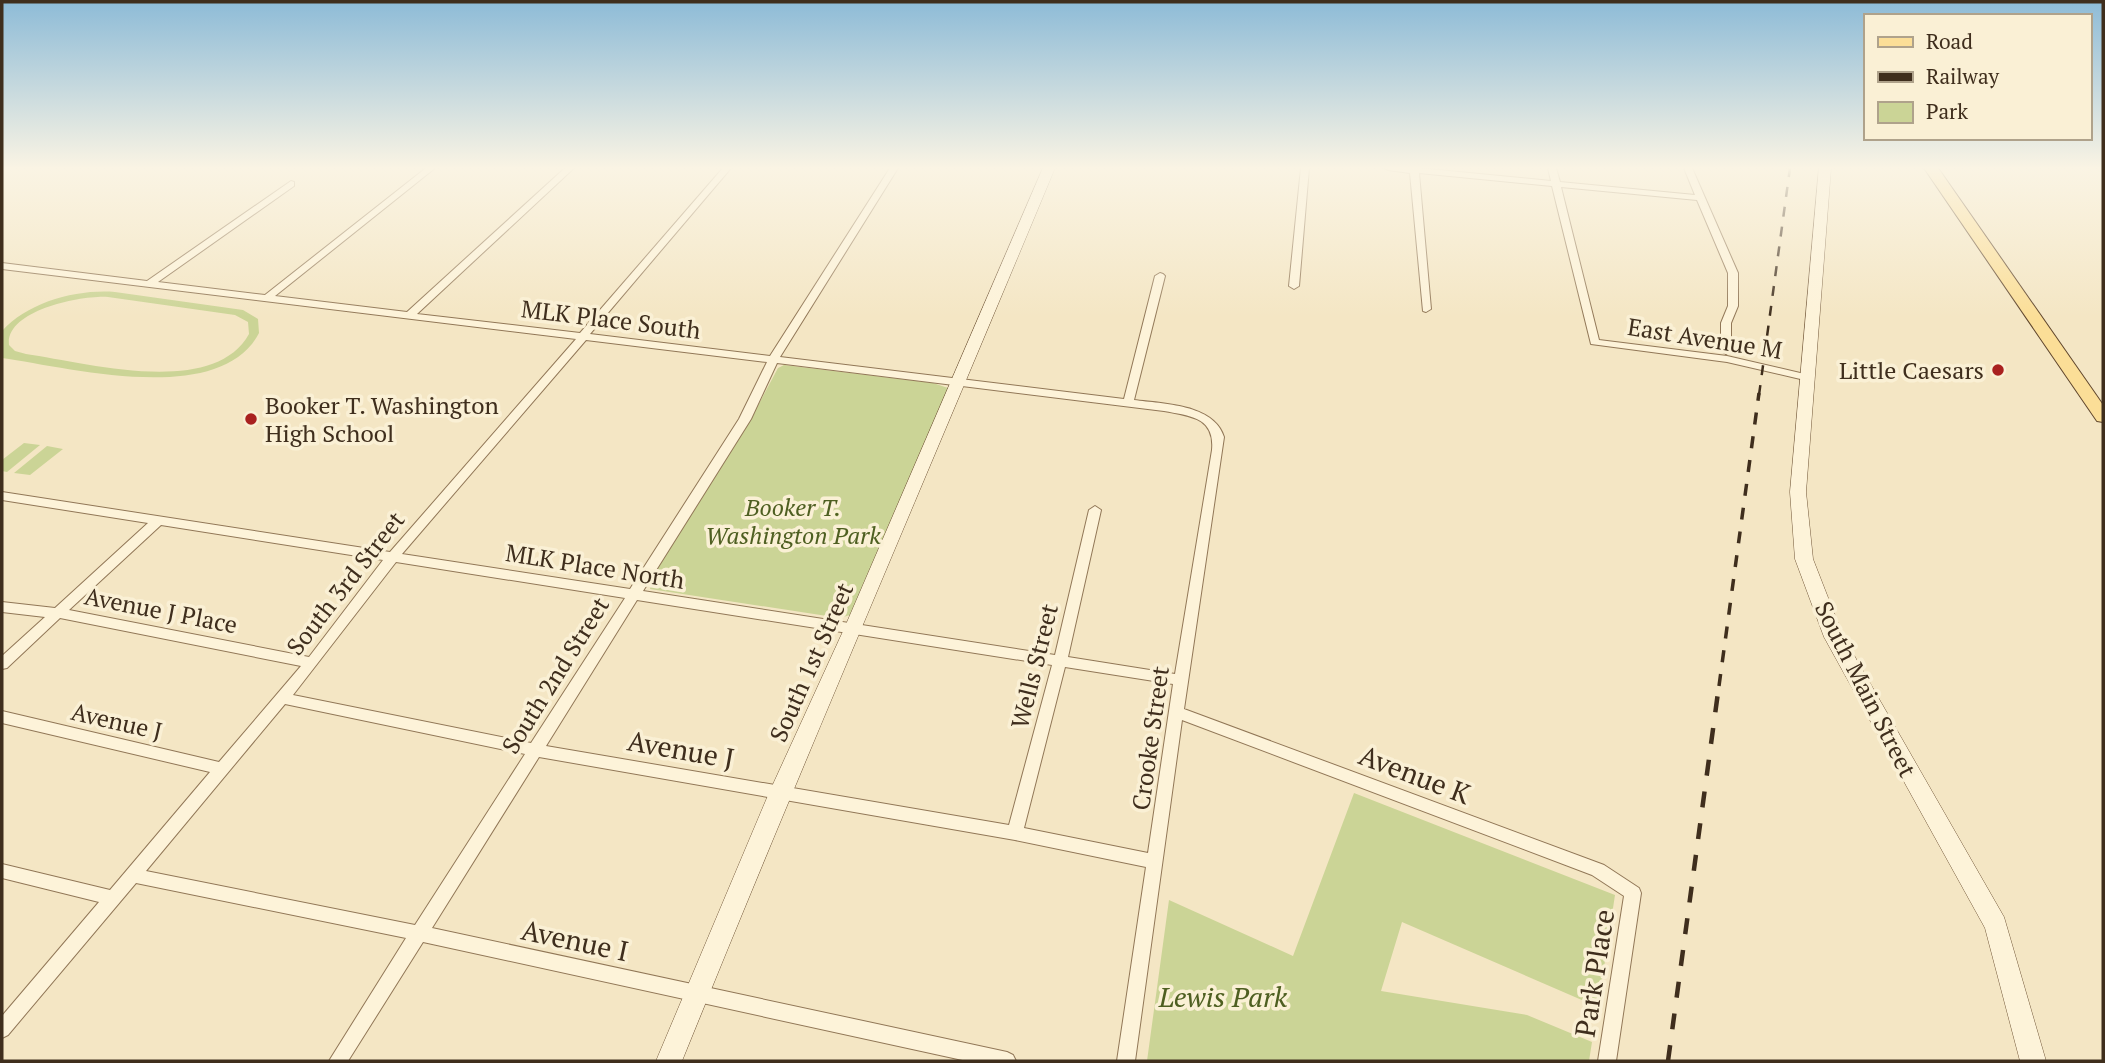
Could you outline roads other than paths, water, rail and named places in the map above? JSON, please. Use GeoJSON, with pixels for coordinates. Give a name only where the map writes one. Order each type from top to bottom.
{"type":"FeatureCollection","features":[{"type":"Feature","properties":{"kind":"main road"},"geometry":{"type":"LineString","coordinates":[[1965,218],[2103,417]]}},
{"type":"Feature","properties":{"kind":"street"},"geometry":{"type":"LineString","coordinates":[[149,284],[243,218]]}},
{"type":"Feature","properties":{"kind":"street"},"geometry":{"type":"LineString","coordinates":[[267,298],[368,218]]}},
{"type":"Feature","properties":{"kind":"street"},"geometry":{"type":"LineString","coordinates":[[409,316],[516,218]]}},
{"type":"Feature","properties":{"kind":"street","name":"South 3rd Street"},"geometry":{"type":"LineString","coordinates":[[2,1029],[312,663],[393,557],[684,218]]}},
{"type":"Feature","properties":{"kind":"street","name":"South 2nd Street"},"geometry":{"type":"LineString","coordinates":[[338,1061],[746,419],[774,360],[863,218]]}},
{"type":"Feature","properties":{"kind":"street","name":"South 1st Street"},"geometry":{"type":"LineString","coordinates":[[669,1061],[780,793],[854,629],[1028,218]]}},
{"type":"Feature","properties":{"kind":"street"},"geometry":{"type":"LineString","coordinates":[[1294,286],[1300,218]]}},
{"type":"Feature","properties":{"kind":"street"},"geometry":{"type":"LineString","coordinates":[[1418,218],[1426,309]]}},
{"type":"Feature","properties":{"kind":"street","name":"East Avenue M"},"geometry":{"type":"LineString","coordinates":[[1564,218],[1595,342],[1727,359],[1809,378]]}},
{"type":"Feature","properties":{"kind":"street"},"geometry":{"type":"LineString","coordinates":[[1709,218],[1732,273],[1733,306],[1726,323],[1726,351]]}},
{"type":"Feature","properties":{"kind":"street","name":"South Main Street"},"geometry":{"type":"LineString","coordinates":[[1821,218],[1798,492],[1804,559],[1834,636],[1996,925],[2033,1061]]}},
{"type":"Feature","properties":{"kind":"street","name":"MLK Place South"},"geometry":{"type":"LineString","coordinates":[[2,267],[1128,403],[1181,411],[1201,417],[1212,424]]}},
{"type":"Feature","properties":{"kind":"street"},"geometry":{"type":"LineString","coordinates":[[1128,403],[1160,276]]}},
{"type":"Feature","properties":{"kind":"street","name":"Crooke Street"},"geometry":{"type":"LineString","coordinates":[[1126,1061],[1176,712],[1218,450],[1218,433],[1212,424]]}},
{"type":"Feature","properties":{"kind":"street","name":"MLK Place North"},"geometry":{"type":"LineString","coordinates":[[2,496],[1181,680]]}},
{"type":"Feature","properties":{"kind":"street","name":"Wells Street"},"geometry":{"type":"LineString","coordinates":[[1015,833],[1060,661],[1095,510]]}},
{"type":"Feature","properties":{"kind":"street"},"geometry":{"type":"LineString","coordinates":[[2,664],[159,520]]}},
{"type":"Feature","properties":{"kind":"street","name":"Avenue J Place"},"geometry":{"type":"LineString","coordinates":[[2,607],[58,613],[312,663]]}},
{"type":"Feature","properties":{"kind":"street","name":"Avenue J"},"geometry":{"type":"LineString","coordinates":[[282,698],[535,750],[1015,833],[1155,862]]}},
{"type":"Feature","properties":{"kind":"street","name":"Avenue K"},"geometry":{"type":"LineString","coordinates":[[1176,712],[1598,870],[1633,893]]}},
{"type":"Feature","properties":{"kind":"street","name":"Avenue J"},"geometry":{"type":"LineString","coordinates":[[2,718],[222,769]]}},
{"type":"Feature","properties":{"kind":"street"},"geometry":{"type":"LineString","coordinates":[[2,871],[112,898]]}},
{"type":"Feature","properties":{"kind":"street","name":"Avenue I"},"geometry":{"type":"LineString","coordinates":[[132,875],[418,933],[1007,1061]]}},
{"type":"Feature","properties":{"kind":"street","name":"Park Place"},"geometry":{"type":"LineString","coordinates":[[1607,1061],[1633,893]]}},
{"type":"Feature","properties":{"kind":"railway"},"geometry":{"type":"LineString","coordinates":[[1759,395],[1783,218]]}},
{"type":"Feature","properties":{"kind":"railway"},"geometry":{"type":"LineString","coordinates":[[1719,686],[1759,393]]}},
{"type":"Feature","properties":{"kind":"railway"},"geometry":{"type":"LineString","coordinates":[[1668,1061],[1719,685]]}},
{"type":"Feature","properties":{"kind":"place","name":"Little Caesars"},"geometry":{"type":"Point","coordinates":[1998,370]}},
{"type":"Feature","properties":{"kind":"place","name":"Booker T. Washington High School"},"geometry":{"type":"Point","coordinates":[251,419]}},
{"type":"Feature","properties":{"kind":"park label","name":"Booker T. Washington Park"},"geometry":{"type":"Point","coordinates":[793,521]}},
{"type":"Feature","properties":{"kind":"park label","name":"Lewis Park"},"geometry":{"type":"Point","coordinates":[1223,996]}}]}
